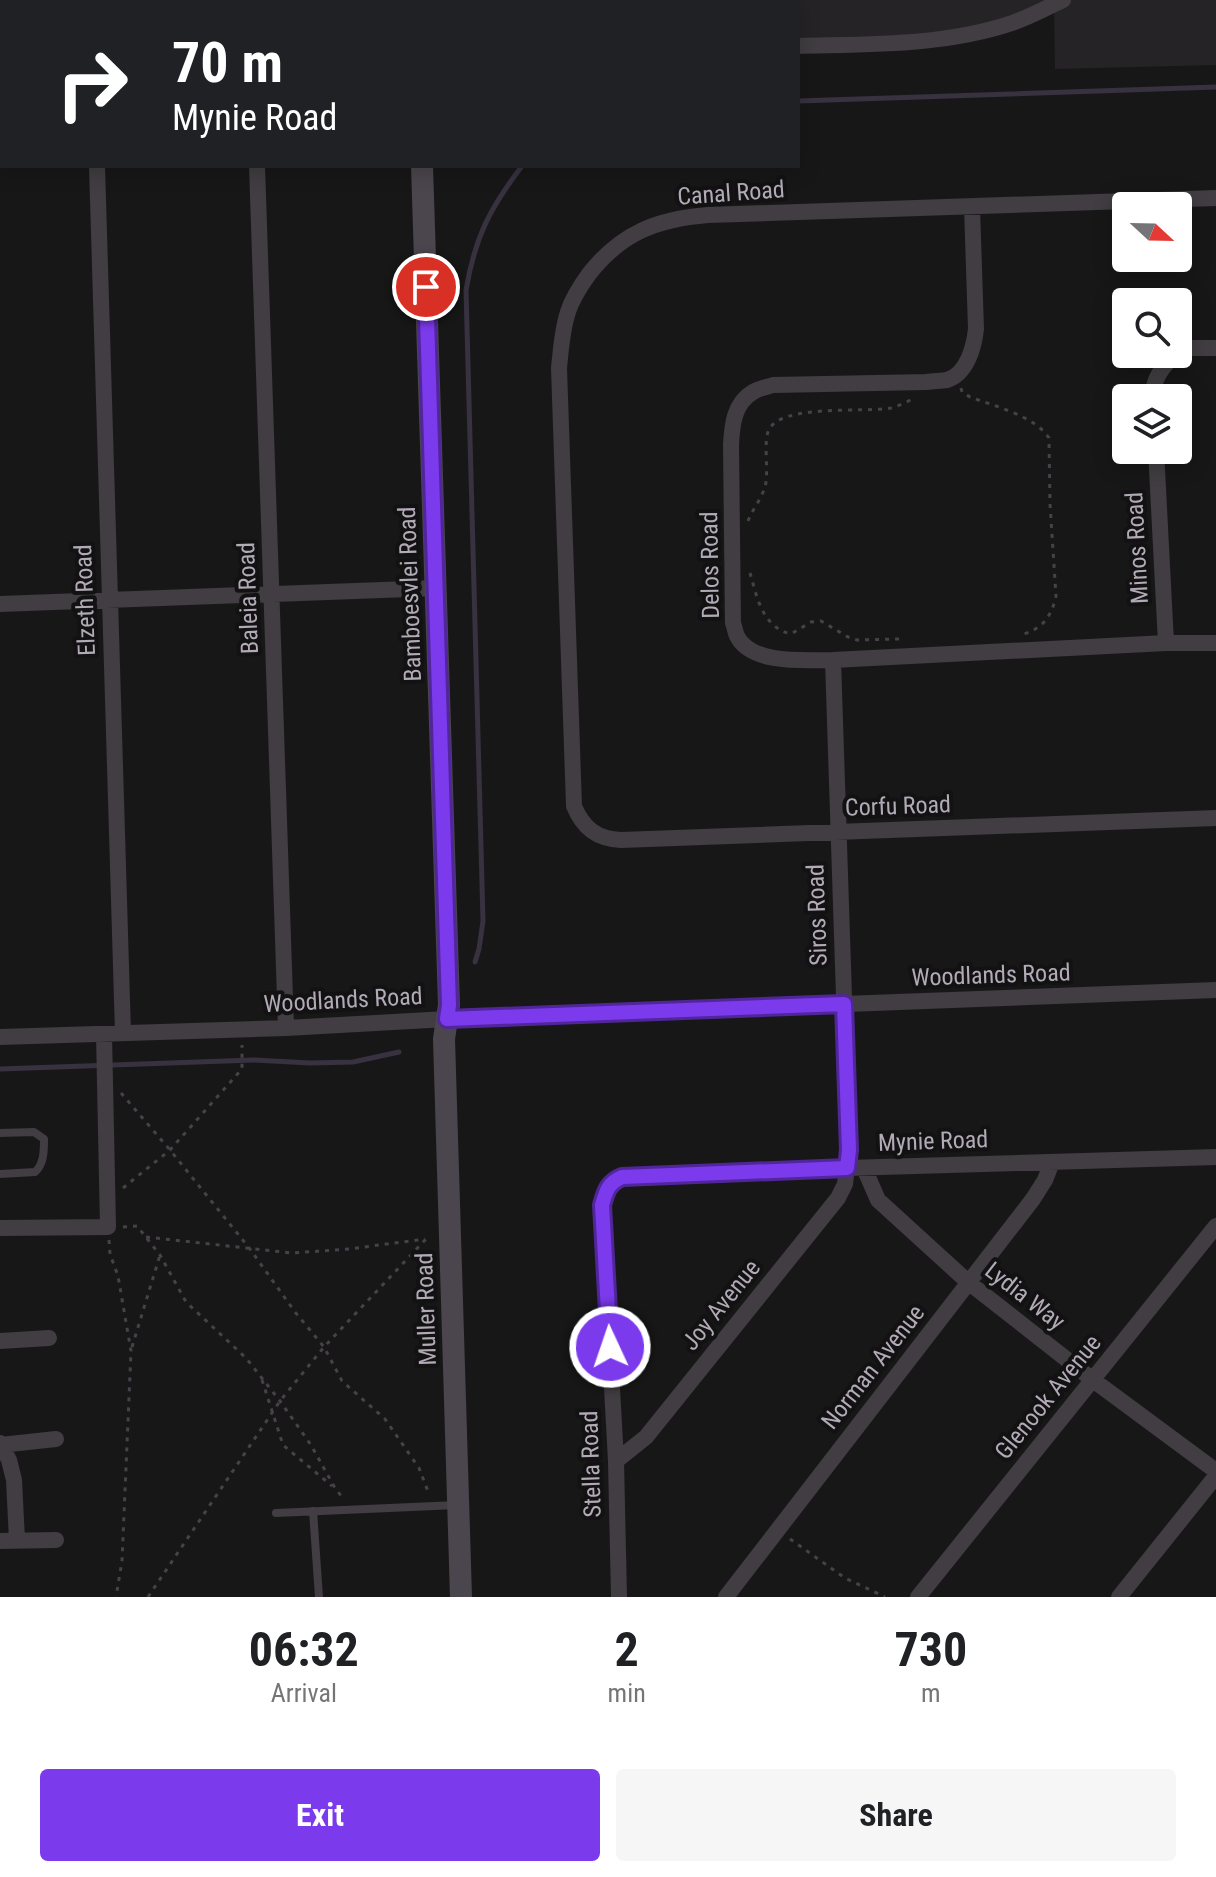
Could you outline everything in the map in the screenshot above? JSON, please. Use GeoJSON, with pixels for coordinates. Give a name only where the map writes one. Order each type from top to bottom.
{"type":"FeatureCollection","features":[{"type":"Feature","properties":{"kind":"street"},"geometry":{"type":"LineString","coordinates":[[800,46],[907,43],[945,38],[1013,23],[1063,0]]}},
{"type":"Feature","properties":{"kind":"street","name":"Elzeth Road"},"geometry":{"type":"LineString","coordinates":[[97,168],[123,1033]]}},
{"type":"Feature","properties":{"kind":"street","name":"Baleia Road"},"geometry":{"type":"LineString","coordinates":[[257,168],[286,1028]]}},
{"type":"Feature","properties":{"kind":"street","name":"Bamboesvlei Road"},"geometry":{"type":"LineString","coordinates":[[422,168],[449,1005],[447,1019]]}},
{"type":"Feature","properties":{"kind":"street","name":"Canal Road"},"geometry":{"type":"LineString","coordinates":[[586,826],[574,806],[559,368],[568,311],[582,284],[606,254],[624,239],[647,227],[708,215],[1216,198]]}},
{"type":"Feature","properties":{"kind":"street"},"geometry":{"type":"LineString","coordinates":[[958,373],[974,346],[976,329],[972,207]]}},
{"type":"Feature","properties":{"kind":"street"},"geometry":{"type":"LineString","coordinates":[[1192,348],[1216,348]]}},
{"type":"Feature","properties":{"kind":"street","name":"Delos Road"},"geometry":{"type":"LineString","coordinates":[[958,373],[951,379],[927,382],[773,385],[752,392],[738,407],[731,434],[733,623],[737,637],[763,656],[833,660],[1216,643]]}},
{"type":"Feature","properties":{"kind":"street","name":"Minos Road"},"geometry":{"type":"LineString","coordinates":[[1157,464],[1166,643]]}},
{"type":"Feature","properties":{"kind":"street"},"geometry":{"type":"LineString","coordinates":[[0,604],[436,588]]}},
{"type":"Feature","properties":{"kind":"street","name":"Siros Road"},"geometry":{"type":"LineString","coordinates":[[833,660],[849,1150],[856,1168]]}},
{"type":"Feature","properties":{"kind":"street","name":"Corfu Road"},"geometry":{"type":"LineString","coordinates":[[586,826],[601,837],[621,840],[1216,818]]}},
{"type":"Feature","properties":{"kind":"street","name":"Woodlands Road"},"geometry":{"type":"LineString","coordinates":[[0,1037],[1216,990]]}},
{"type":"Feature","properties":{"kind":"street","name":"Muller Road"},"geometry":{"type":"LineString","coordinates":[[447,1019],[444,1039],[461,1597]]}},
{"type":"Feature","properties":{"kind":"street"},"geometry":{"type":"LineString","coordinates":[[0,1228],[108,1227],[104,1034]]}},
{"type":"Feature","properties":{"kind":"street","name":"Mynie Road"},"geometry":{"type":"LineString","coordinates":[[607,1187],[622,1177],[1216,1157]]}},
{"type":"Feature","properties":{"kind":"street","name":"Norman Avenue"},"geometry":{"type":"LineString","coordinates":[[726,1597],[1033,1199],[1052,1162]]}},
{"type":"Feature","properties":{"kind":"street","name":"Lydia Way"},"geometry":{"type":"LineString","coordinates":[[856,1168],[878,1200],[968,1282],[1216,1473]]}},
{"type":"Feature","properties":{"kind":"street","name":"Joy Avenue"},"geometry":{"type":"LineString","coordinates":[[616,1461],[646,1437],[838,1198],[856,1168]]}},
{"type":"Feature","properties":{"kind":"street","name":"Stella Road"},"geometry":{"type":"LineString","coordinates":[[607,1187],[602,1205],[616,1461],[619,1597]]}},
{"type":"Feature","properties":{"kind":"street","name":"Glenook Avenue"},"geometry":{"type":"LineString","coordinates":[[918,1597],[1216,1226]]}},
{"type":"Feature","properties":{"kind":"street"},"geometry":{"type":"LineString","coordinates":[[0,1341],[49,1338]]}},
{"type":"Feature","properties":{"kind":"street"},"geometry":{"type":"LineString","coordinates":[[56,1439],[0,1444],[9,1460],[14,1480],[9,1540],[56,1540]]}},
{"type":"Feature","properties":{"kind":"street"},"geometry":{"type":"LineString","coordinates":[[1119,1597],[1216,1473]]}},
{"type":"Feature","properties":{"kind":"lane"},"geometry":{"type":"LineString","coordinates":[[0,1133],[34,1132],[44,1139],[44,1149],[41,1165],[35,1172],[0,1174]]}},
{"type":"Feature","properties":{"kind":"lane"},"geometry":{"type":"LineString","coordinates":[[276,1513],[458,1505]]}},
{"type":"Feature","properties":{"kind":"lane"},"geometry":{"type":"LineString","coordinates":[[313,1511],[319,1597]]}},
{"type":"Feature","properties":{"kind":"path"},"geometry":{"type":"LineString","coordinates":[[958,373],[962,392],[1027,419],[1045,431],[1049,438],[1056,596],[1045,623],[1033,631],[1014,636]]}},
{"type":"Feature","properties":{"kind":"path"},"geometry":{"type":"LineString","coordinates":[[747,524],[764,490],[768,432],[775,423],[789,415],[891,408],[915,396]]}},
{"type":"Feature","properties":{"kind":"path"},"geometry":{"type":"LineString","coordinates":[[749,570],[759,607],[771,624],[783,632],[791,634],[811,622],[821,621],[857,640],[900,639]]}},
{"type":"Feature","properties":{"kind":"path"},"geometry":{"type":"LineString","coordinates":[[108,1200],[170,1150],[242,1069],[242,1051]]}},
{"type":"Feature","properties":{"kind":"path"},"geometry":{"type":"LineString","coordinates":[[105,1067],[324,1347],[342,1381],[385,1419],[419,1468],[433,1506]]}},
{"type":"Feature","properties":{"kind":"path"},"geometry":{"type":"LineString","coordinates":[[108,1227],[137,1226],[160,1255],[186,1302],[246,1358],[280,1401],[352,1510]]}},
{"type":"Feature","properties":{"kind":"path"},"geometry":{"type":"LineString","coordinates":[[146,1237],[292,1253],[450,1236]]}},
{"type":"Feature","properties":{"kind":"path"},"geometry":{"type":"LineString","coordinates":[[148,1597],[280,1401],[324,1347],[426,1239]]}},
{"type":"Feature","properties":{"kind":"path"},"geometry":{"type":"LineString","coordinates":[[110,1254],[118,1276],[131,1351],[122,1561],[116,1597]]}},
{"type":"Feature","properties":{"kind":"path"},"geometry":{"type":"LineString","coordinates":[[131,1351],[160,1255]]}},
{"type":"Feature","properties":{"kind":"path"},"geometry":{"type":"LineString","coordinates":[[260,1376],[283,1445],[335,1488]]}},
{"type":"Feature","properties":{"kind":"path"},"geometry":{"type":"LineString","coordinates":[[777,1530],[845,1578],[885,1597]]}},
{"type":"Feature","properties":{"kind":"shaded area"},"geometry":{"type":"Polygon","coordinates":[[[800,0],[1216,0],[1216,65],[1055,69],[1054,6],[1013,23],[800,49],[800,0]]]}},
{"type":"Feature","properties":{"kind":"waterway"},"geometry":{"type":"LineString","coordinates":[[800,101],[1216,87]]}},
{"type":"Feature","properties":{"kind":"waterway"},"geometry":{"type":"LineString","coordinates":[[475,962],[483,921],[466,290],[485,224],[521,168]]}},
{"type":"Feature","properties":{"kind":"waterway"},"geometry":{"type":"LineString","coordinates":[[0,1069],[254,1060],[353,1062],[399,1052]]}},
{"type":"Feature","properties":{"kind":"route"},"geometry":{"type":"LineString","coordinates":[[426,287],[449,1005],[447,1019],[844,1004],[847,1168],[622,1177],[615,1180],[607,1187],[602,1205],[610,1347]]}}]}
